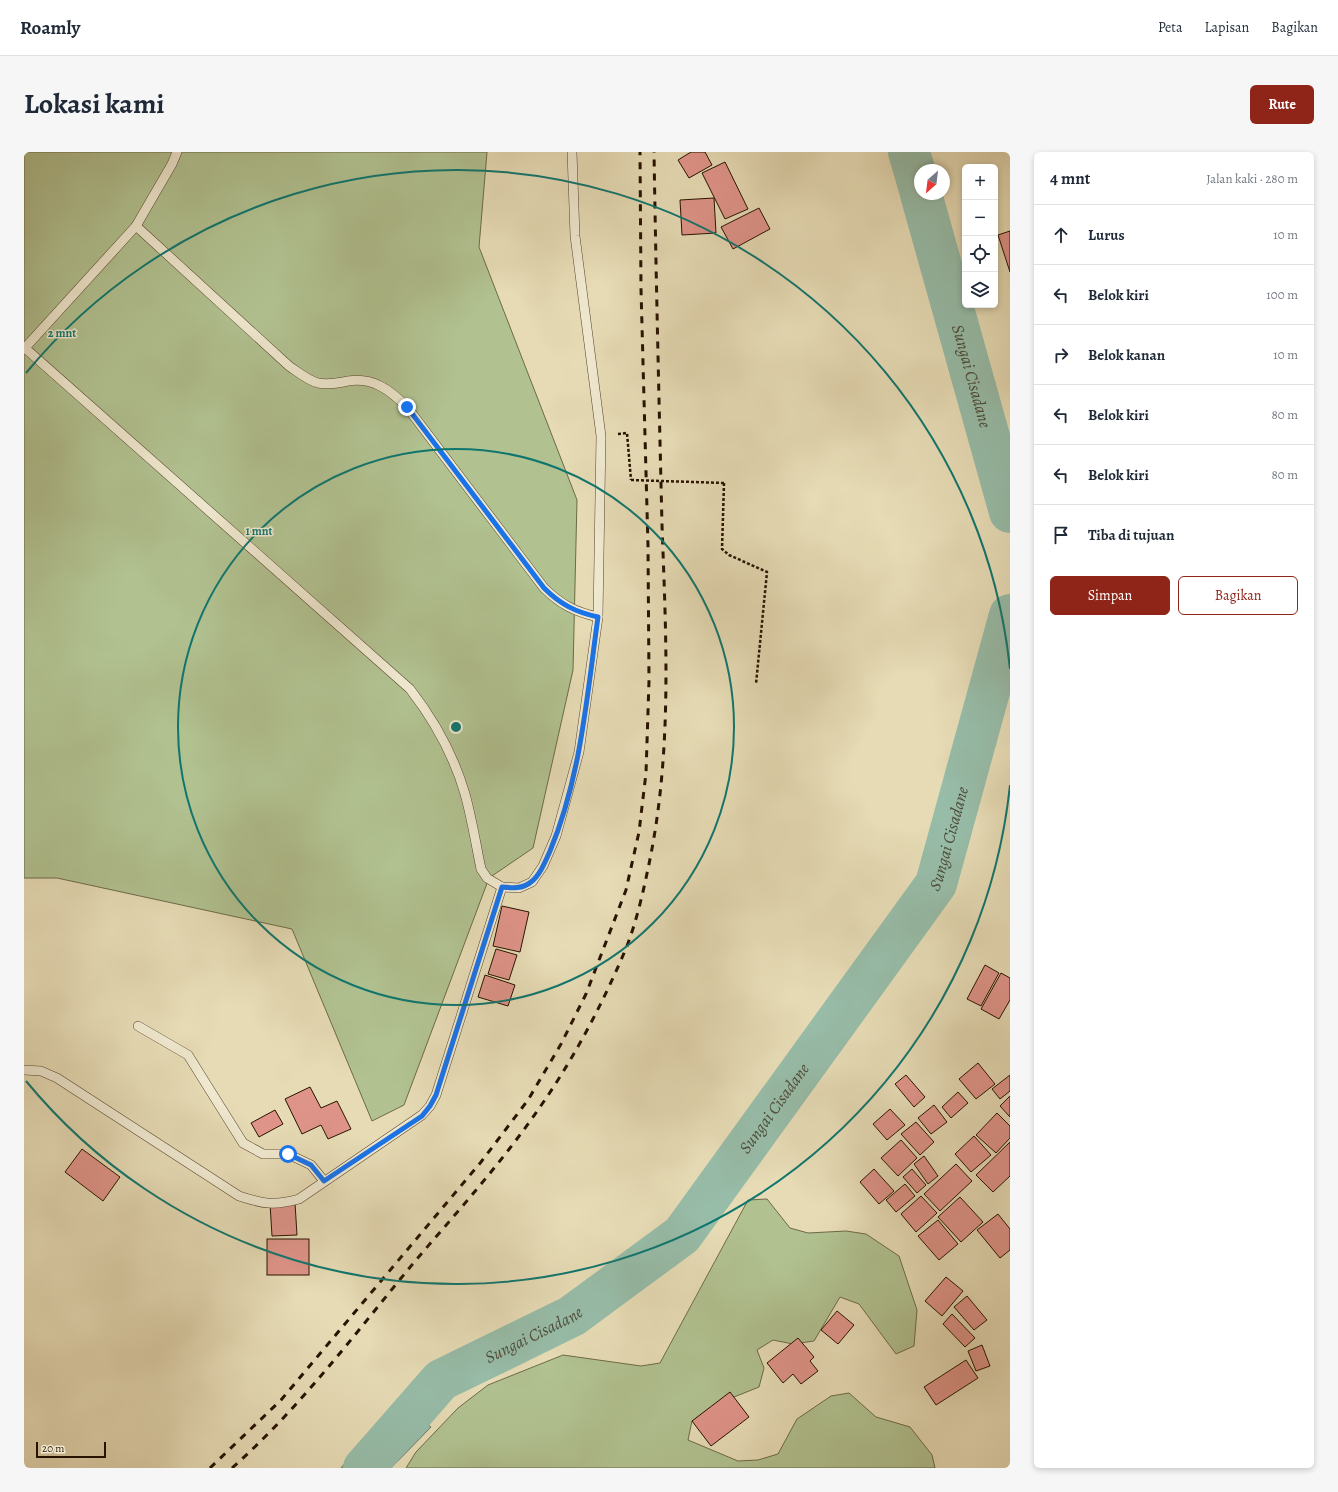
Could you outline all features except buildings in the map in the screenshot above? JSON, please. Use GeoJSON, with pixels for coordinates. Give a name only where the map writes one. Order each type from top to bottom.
{"type":"FeatureCollection","features":[{"type":"Feature","properties":{"kind":"lane"},"geometry":{"type":"LineString","coordinates":[[177,152],[172,164],[136,226],[25,348],[410,689],[425,709],[442,738],[456,767],[465,795],[481,869],[487,878],[502,887],[519,888],[532,882],[543,866],[556,836],[579,752],[598,617],[601,436],[575,236],[572,152]]}},
{"type":"Feature","properties":{"kind":"lane"},"geometry":{"type":"LineString","coordinates":[[136,226],[289,366],[303,376],[317,383],[329,384],[358,379],[372,382],[394,395],[407,407],[544,588],[568,608],[598,617]]}},
{"type":"Feature","properties":{"kind":"lane"},"geometry":{"type":"LineString","coordinates":[[24,1070],[41,1071],[57,1078],[239,1196],[259,1203],[280,1204],[298,1199],[422,1116],[430,1106],[436,1095],[502,887]]}},
{"type":"Feature","properties":{"kind":"lane"},"geometry":{"type":"LineString","coordinates":[[138,1026],[188,1056],[243,1143],[263,1154],[288,1154],[306,1162],[311,1165],[324,1181]]}},
{"type":"Feature","properties":{"kind":"path"},"geometry":{"type":"LineString","coordinates":[[601,436],[627,433],[631,480],[724,483],[722,549],[729,555],[767,572],[756,684]]}},
{"type":"Feature","properties":{"kind":"shaded area"},"geometry":{"type":"Polygon","coordinates":[[[24,152],[487,152],[479,247],[577,500],[573,670],[533,848],[489,878],[404,1105],[372,1121],[292,929],[57,878],[24,878],[24,152]]]}},
{"type":"Feature","properties":{"kind":"shaded area"},"geometry":{"type":"Polygon","coordinates":[[[767,1199],[790,1228],[808,1233],[846,1231],[866,1234],[899,1256],[917,1310],[914,1346],[896,1354],[859,1304],[840,1297],[814,1341],[793,1344],[773,1340],[757,1350],[764,1368],[759,1387],[724,1401],[692,1421],[688,1440],[738,1461],[758,1460],[778,1454],[797,1419],[831,1396],[849,1393],[876,1417],[910,1427],[932,1455],[935,1468],[406,1468],[416,1452],[458,1408],[488,1385],[563,1355],[641,1366],[660,1363],[748,1200],[767,1199]]]}},
{"type":"Feature","properties":{"kind":"water"},"geometry":{"type":"Polygon","coordinates":[[[399,1404],[431,1427],[391,1468],[341,1468],[357,1448],[390,1417],[399,1404]]]}},
{"type":"Feature","properties":{"kind":"waterway","name":"Sungai Cisadane"},"geometry":{"type":"LineString","coordinates":[[909,152],[914,169]]}},
{"type":"Feature","properties":{"kind":"waterway","name":"Sungai Cisadane"},"geometry":{"type":"LineString","coordinates":[[923,200],[1010,512]]}},
{"type":"Feature","properties":{"kind":"waterway","name":"Sungai Cisadane"},"geometry":{"type":"LineString","coordinates":[[364,1468],[441,1380],[572,1316],[682,1235],[936,884],[1010,615]]}},
{"type":"Feature","properties":{"kind":"railway"},"geometry":{"type":"LineString","coordinates":[[210,1468],[281,1400],[481,1162],[528,1100],[561,1044],[586,994],[626,890],[639,832],[646,773],[649,681],[648,546],[641,289],[640,152]]}},
{"type":"Feature","properties":{"kind":"railway"},"geometry":{"type":"LineString","coordinates":[[232,1468],[282,1420],[328,1368],[416,1260],[480,1185],[526,1127],[553,1088],[577,1049],[609,987],[635,924],[651,854],[658,813],[665,731],[666,649],[654,152]]}},
{"type":"Feature","properties":{"kind":"route"},"geometry":{"type":"LineString","coordinates":[[288,1154],[311,1165],[324,1181],[422,1116],[430,1106],[436,1095],[502,887],[519,888],[525,886],[532,882],[543,866],[556,836],[579,752],[598,617],[568,608],[544,588],[407,407]]}}]}
